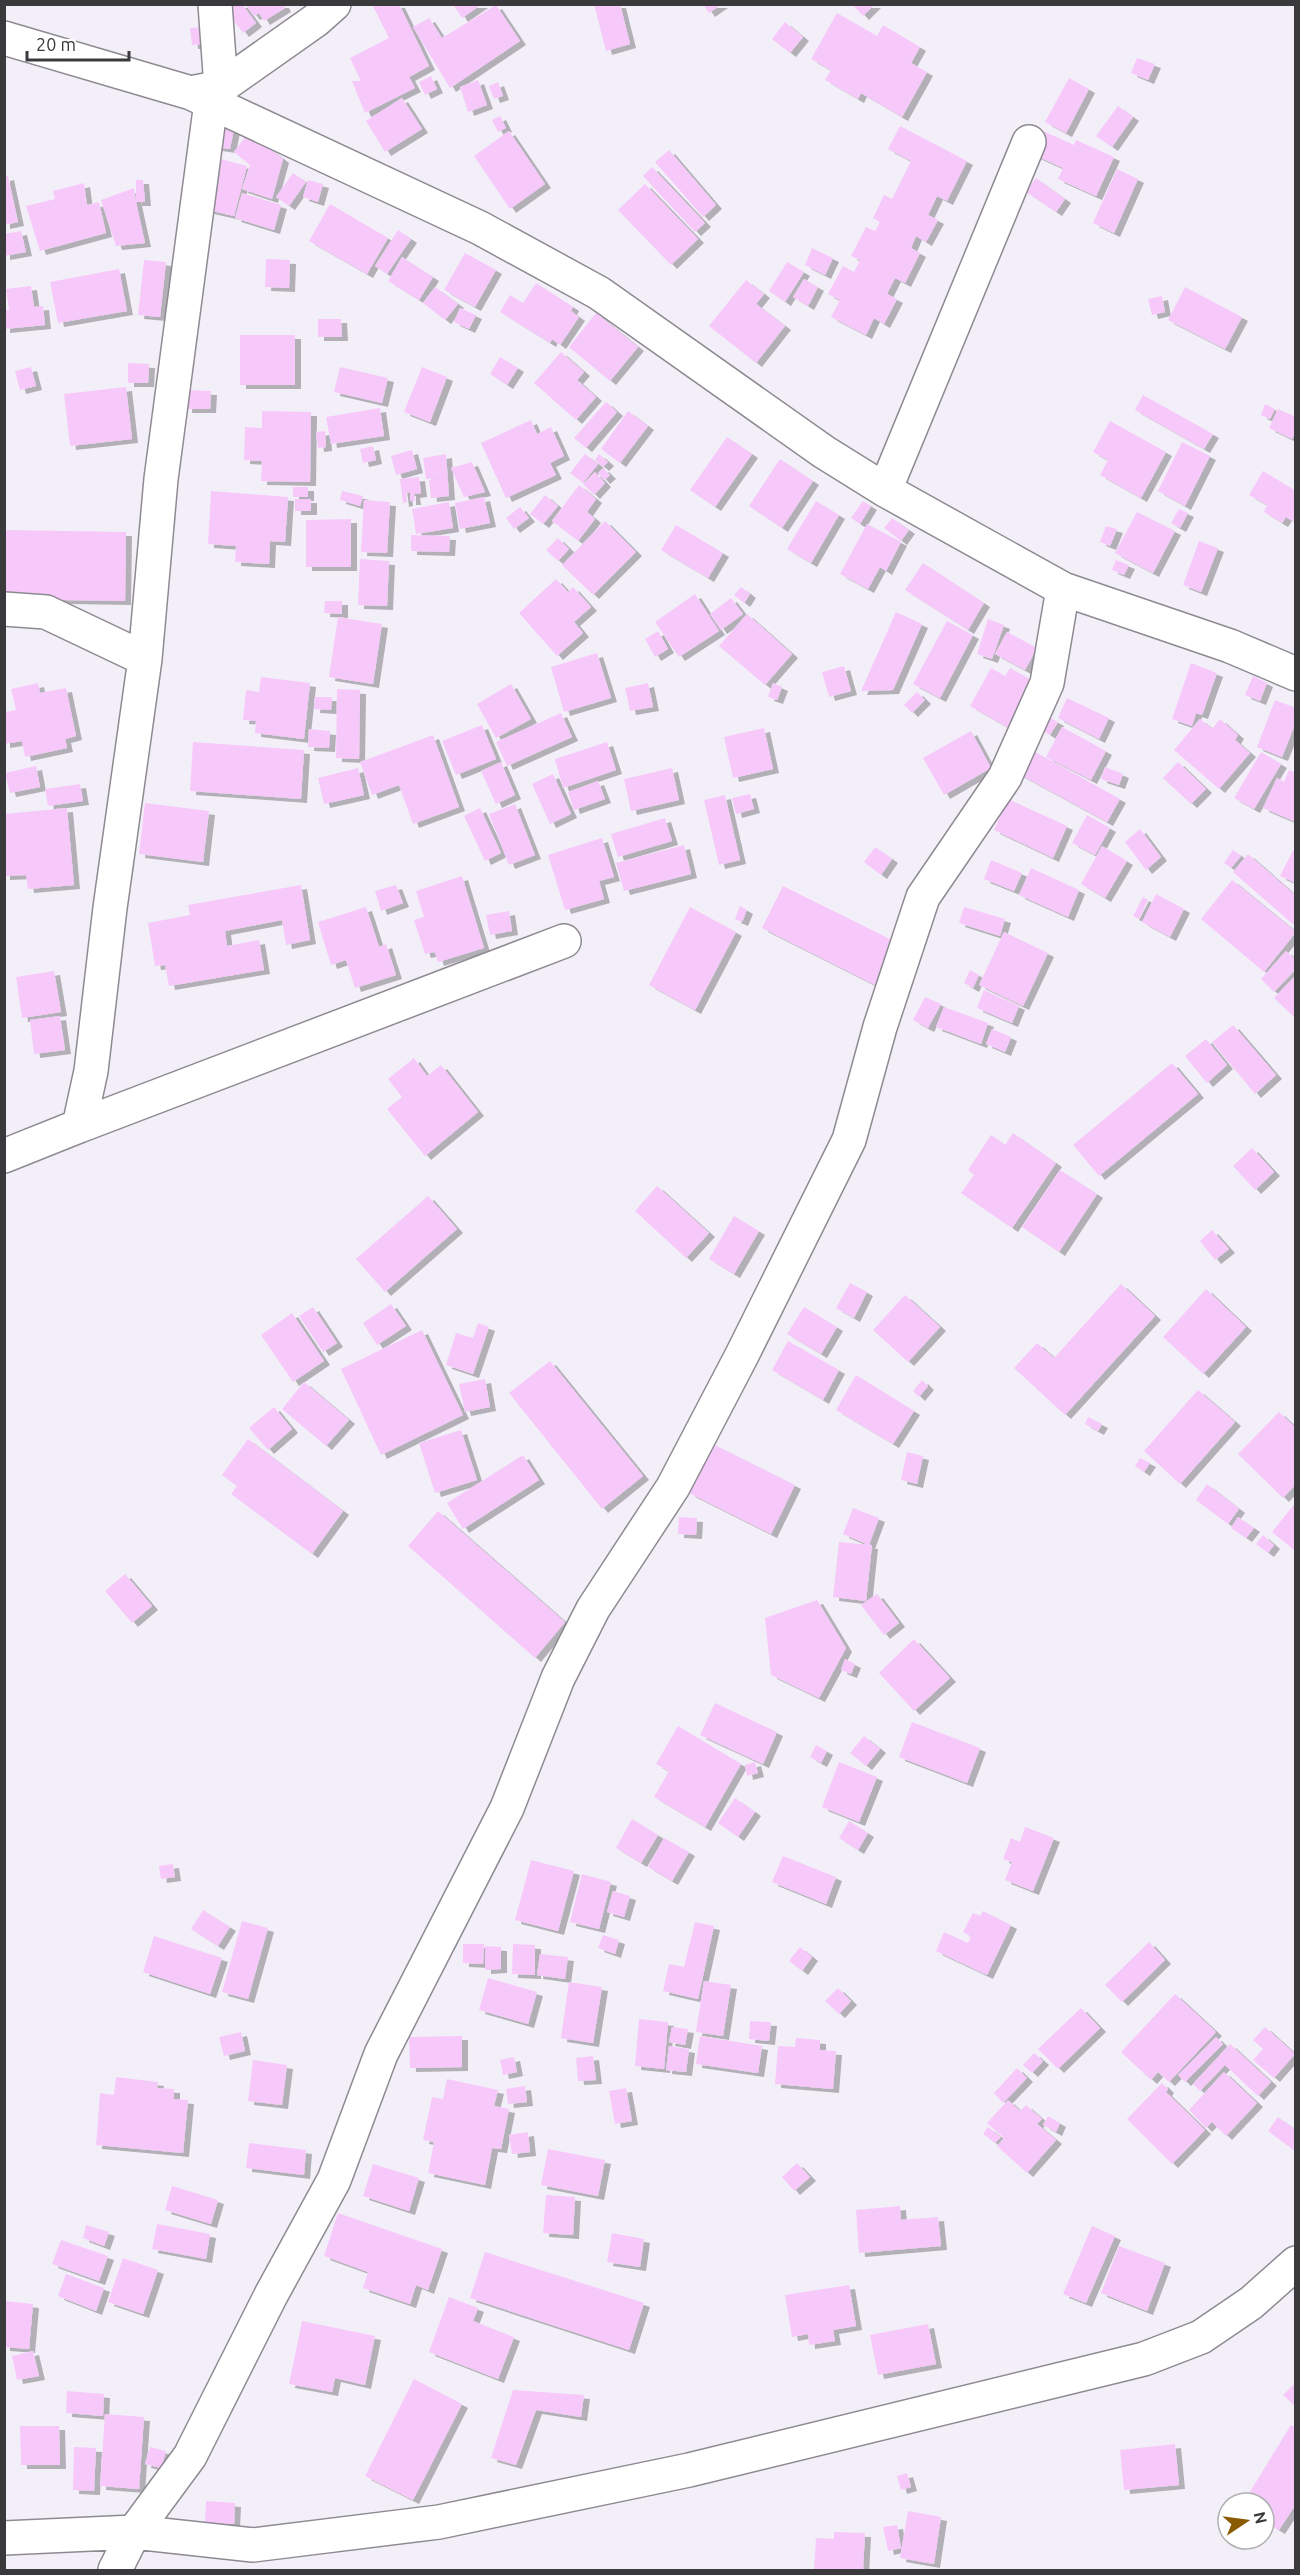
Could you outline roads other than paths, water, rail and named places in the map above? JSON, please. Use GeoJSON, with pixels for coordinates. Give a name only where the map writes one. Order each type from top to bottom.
{"type":"FeatureCollection","features":[{"type":"Feature","properties":{"kind":"street"},"geometry":{"type":"LineString","coordinates":[[79,1126],[91,1071],[110,908],[145,659],[161,479],[208,94],[215,4]]}},
{"type":"Feature","properties":{"kind":"street"},"geometry":{"type":"LineString","coordinates":[[208,94],[316,20],[334,4]]}},
{"type":"Feature","properties":{"kind":"street"},"geometry":{"type":"LineString","coordinates":[[4,38],[208,94],[470,223],[599,293],[824,452],[885,490],[1063,589],[1230,646],[1296,674]]}},
{"type":"Feature","properties":{"kind":"street"},"geometry":{"type":"LineString","coordinates":[[885,490],[1029,142]]}},
{"type":"Feature","properties":{"kind":"street"},"geometry":{"type":"LineString","coordinates":[[115,2571],[134,2532],[190,2456],[271,2295],[334,2180],[381,2054],[507,1808],[558,1678],[593,1609],[673,1487],[849,1140],[880,1027],[923,897],[1005,777],[1047,683],[1063,589]]}},
{"type":"Feature","properties":{"kind":"street"},"geometry":{"type":"LineString","coordinates":[[4,609],[46,612],[145,659]]}},
{"type":"Feature","properties":{"kind":"street"},"geometry":{"type":"LineString","coordinates":[[4,1156],[564,942]]}},
{"type":"Feature","properties":{"kind":"street"},"geometry":{"type":"LineString","coordinates":[[4,2538],[134,2532],[254,2545],[439,2522],[689,2470],[1144,2359],[1201,2337],[1251,2303],[1296,2264]]}}]}
